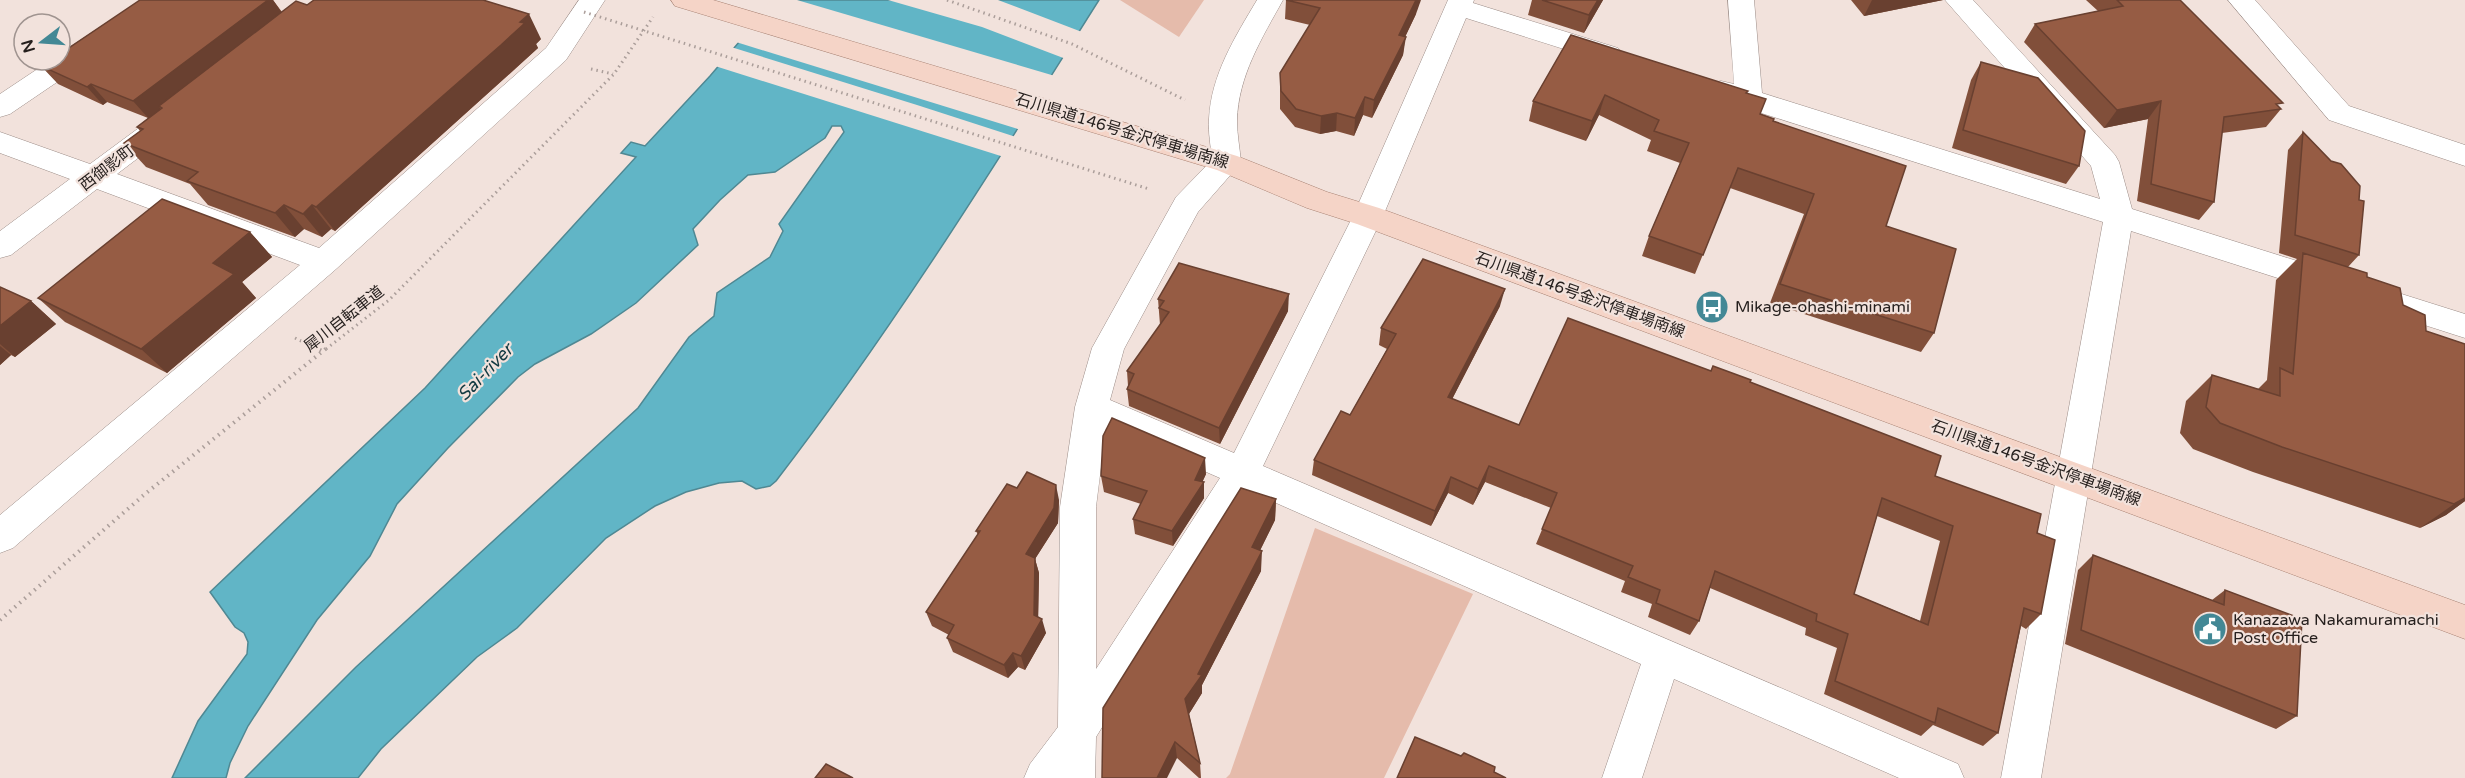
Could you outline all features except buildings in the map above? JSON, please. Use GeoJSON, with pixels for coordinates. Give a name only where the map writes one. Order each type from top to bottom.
{"type":"FeatureCollection","features":[{"type":"Feature","properties":{"kind":"main road","name":"石川県道146号金沢停車場南線"},"geometry":{"type":"LineString","coordinates":[[672,5],[1227,162],[1317,200],[1368,216],[2465,622]]}},
{"type":"Feature","properties":{"kind":"street"},"geometry":{"type":"LineString","coordinates":[[0,107],[160,0]]}},
{"type":"Feature","properties":{"kind":"street"},"geometry":{"type":"LineString","coordinates":[[1075,778],[1078,507],[1092,407],[1108,348],[1181,215],[1187,205],[1227,162],[1223,120],[1230,79],[1244,46],[1270,0]]}},
{"type":"Feature","properties":{"kind":"street"},"geometry":{"type":"LineString","coordinates":[[1742,0],[1749,99]]}},
{"type":"Feature","properties":{"kind":"street"},"geometry":{"type":"LineString","coordinates":[[1958,0],[2105,162],[2119,215],[2021,778]]}},
{"type":"Feature","properties":{"kind":"street"},"geometry":{"type":"LineString","coordinates":[[2241,0],[2339,113],[2465,156]]}},
{"type":"Feature","properties":{"kind":"street"},"geometry":{"type":"LineString","coordinates":[[1044,778],[1077,733],[1242,473],[1368,216],[1460,4],[1637,63]]}},
{"type":"Feature","properties":{"kind":"street"},"geometry":{"type":"LineString","coordinates":[[0,537],[324,262],[556,54],[588,6]]}},
{"type":"Feature","properties":{"kind":"street"},"geometry":{"type":"LineString","coordinates":[[1693,81],[2465,326]]}},
{"type":"Feature","properties":{"kind":"street","name":"西御影町"},"geometry":{"type":"LineString","coordinates":[[0,247],[188,106]]}},
{"type":"Feature","properties":{"kind":"street"},"geometry":{"type":"LineString","coordinates":[[0,142],[324,262]]}},
{"type":"Feature","properties":{"kind":"street"},"geometry":{"type":"LineString","coordinates":[[1092,407],[1944,778]]}},
{"type":"Feature","properties":{"kind":"street"},"geometry":{"type":"LineString","coordinates":[[1622,778],[1663,656]]}},
{"type":"Feature","properties":{"kind":"path"},"geometry":{"type":"LineString","coordinates":[[947,0],[1072,44],[1194,105]]}},
{"type":"Feature","properties":{"kind":"path","name":"犀川自転車道"},"geometry":{"type":"LineString","coordinates":[[0,620],[145,494],[389,300],[614,74],[637,38],[672,5]]}},
{"type":"Feature","properties":{"kind":"path"},"geometry":{"type":"LineString","coordinates":[[588,6],[1149,189]]}},
{"type":"Feature","properties":{"kind":"shaded area"},"geometry":{"type":"Polygon","coordinates":[[[1120,0],[1204,0],[1179,37],[1120,0]]]}},
{"type":"Feature","properties":{"kind":"shaded area"},"geometry":{"type":"Polygon","coordinates":[[[1315,528],[1473,594],[1384,778],[1226,778],[1230,774],[1315,528]]]}},
{"type":"Feature","properties":{"kind":"water","name":"Sai-river"},"geometry":{"type":"Polygon","coordinates":[[[775,0],[1099,0],[903,305],[776,481],[770,486],[756,489],[742,481],[719,483],[686,492],[655,506],[606,538],[517,628],[477,657],[381,749],[358,778],[245,778],[356,667],[638,408],[689,337],[714,316],[717,293],[770,257],[783,231],[779,224],[844,132],[841,126],[832,126],[825,138],[775,172],[748,175],[693,229],[698,245],[636,303],[591,334],[535,364],[518,377],[397,504],[370,556],[317,620],[248,726],[230,763],[226,778],[172,778],[198,721],[247,654],[248,642],[244,633],[235,627],[210,592],[425,388],[636,157],[621,153],[631,142],[645,146],[710,76],[775,0]]]}},
{"type":"Feature","properties":{"kind":"pier"},"geometry":{"type":"Polygon","coordinates":[[[771,0],[797,0],[1055,76],[1021,130],[736,42],[771,0]]]}},
{"type":"Feature","properties":{"kind":"pier"},"geometry":{"type":"Polygon","coordinates":[[[888,0],[998,0],[1082,32],[1066,59],[982,27],[888,0]]]}},
{"type":"Feature","properties":{"kind":"pier"},"geometry":{"type":"Polygon","coordinates":[[[731,47],[1016,137],[1004,157],[715,66],[731,47]]]}},
{"type":"Feature","properties":{"kind":"place","name":"Mikage-ohashi-minami"},"geometry":{"type":"Point","coordinates":[1712,307]}},
{"type":"Feature","properties":{"kind":"place","name":"Kanazawa Nakamuramachi Post Office"},"geometry":{"type":"Point","coordinates":[2210,629]}}]}
